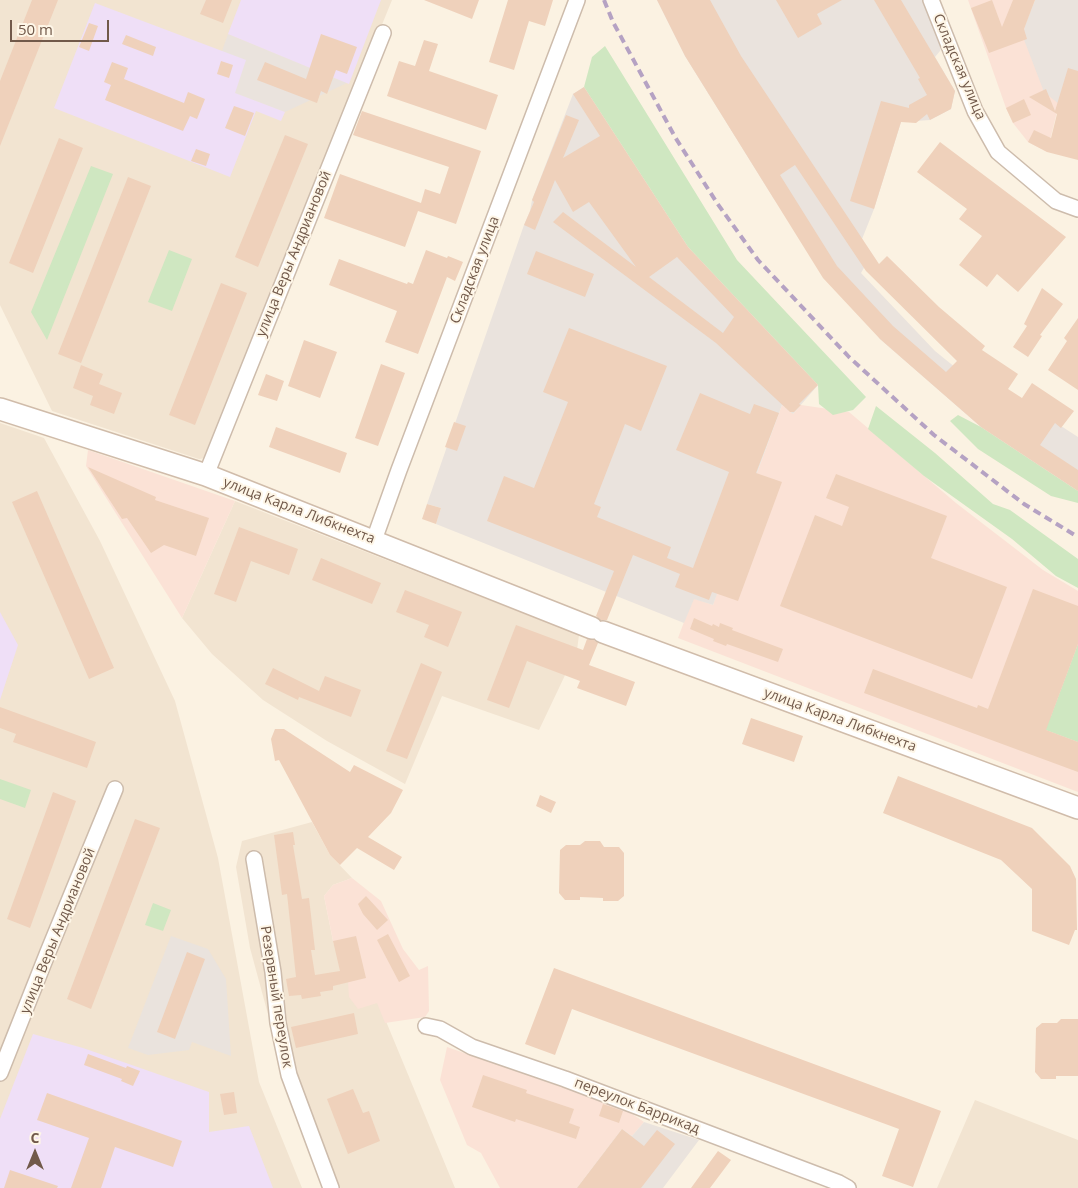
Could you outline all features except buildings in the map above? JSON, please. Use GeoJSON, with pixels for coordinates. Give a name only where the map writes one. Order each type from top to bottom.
{"type":"FeatureCollection","features":[{"type":"Feature","properties":{"kind":"main road","name":"улица Карла Либкнехта"},"geometry":{"type":"LineString","coordinates":[[0,409],[206,474],[597,630],[1078,808]]}},
{"type":"Feature","properties":{"kind":"street","name":"Складская улица"},"geometry":{"type":"LineString","coordinates":[[374,540],[577,0]]}},
{"type":"Feature","properties":{"kind":"street","name":"Складская улица"},"geometry":{"type":"LineString","coordinates":[[931,0],[975,111],[998,152],[1056,201],[1078,208]]}},
{"type":"Feature","properties":{"kind":"street","name":"улица Веры Андриановой"},"geometry":{"type":"LineString","coordinates":[[206,474],[383,33]]}},
{"type":"Feature","properties":{"kind":"street","name":"улица Веры Андриановой"},"geometry":{"type":"LineString","coordinates":[[0,1074],[115,789]]}},
{"type":"Feature","properties":{"kind":"street","name":"Резервный переулок"},"geometry":{"type":"LineString","coordinates":[[254,859],[273,972],[278,1023],[289,1075],[331,1188]]}},
{"type":"Feature","properties":{"kind":"street","name":"переулок Баррикад"},"geometry":{"type":"LineString","coordinates":[[426,1026],[440,1028],[472,1047],[566,1079],[840,1183],[848,1188]]}},
{"type":"Feature","properties":{"kind":"shaded area"},"geometry":{"type":"Polygon","coordinates":[[[0,0],[392,0],[206,458],[199,459],[52,411],[0,305],[0,0]]]}},
{"type":"Feature","properties":{"kind":"shaded area"},"geometry":{"type":"Polygon","coordinates":[[[241,0],[381,0],[349,84],[228,34],[241,0]]]}},
{"type":"Feature","properties":{"kind":"shaded area"},"geometry":{"type":"Polygon","coordinates":[[[657,0],[924,0],[942,45],[935,57],[955,91],[951,109],[930,120],[901,122],[874,209],[862,239],[872,254],[861,273],[935,351],[982,389],[990,380],[1078,437],[1078,491],[981,427],[880,339],[774,199],[685,56],[657,0]]]}},
{"type":"Feature","properties":{"kind":"shaded area"},"geometry":{"type":"Polygon","coordinates":[[[968,0],[1035,0],[1025,25],[1059,104],[1047,152],[1028,142],[1013,123],[968,0]]]}},
{"type":"Feature","properties":{"kind":"shaded area"},"geometry":{"type":"Polygon","coordinates":[[[1035,0],[1078,0],[1078,109],[1059,104],[1044,92],[1023,37],[1025,25],[1035,0]]]}},
{"type":"Feature","properties":{"kind":"shaded area"},"geometry":{"type":"Polygon","coordinates":[[[95,3],[246,60],[235,93],[285,112],[281,121],[256,111],[230,177],[54,108],[95,3]]]}},
{"type":"Feature","properties":{"kind":"shaded area"},"geometry":{"type":"Polygon","coordinates":[[[228,34],[347,83],[285,112],[234,93],[222,51],[228,34]]]}},
{"type":"Feature","properties":{"kind":"shaded area"},"geometry":{"type":"Polygon","coordinates":[[[584,87],[688,247],[818,385],[793,414],[782,405],[754,481],[756,488],[713,605],[694,599],[684,623],[436,524],[441,508],[427,504],[530,211],[532,200],[573,94],[584,87]]]}},
{"type":"Feature","properties":{"kind":"shaded area"},"geometry":{"type":"Polygon","coordinates":[[[782,405],[793,414],[801,405],[849,412],[956,503],[1043,570],[1078,591],[1078,792],[678,638],[693,598],[713,605],[754,481],[782,405]]]}},
{"type":"Feature","properties":{"kind":"shaded area"},"geometry":{"type":"Polygon","coordinates":[[[0,423],[44,438],[100,541],[175,701],[218,858],[259,1082],[302,1188],[0,1188],[0,423]]]}},
{"type":"Feature","properties":{"kind":"shaded area"},"geometry":{"type":"Polygon","coordinates":[[[88,450],[235,501],[182,618],[86,466],[88,450]]]}},
{"type":"Feature","properties":{"kind":"shaded area"},"geometry":{"type":"Polygon","coordinates":[[[235,501],[579,635],[577,650],[539,730],[442,696],[405,784],[327,741],[263,700],[212,654],[182,618],[235,501]]]}},
{"type":"Feature","properties":{"kind":"shaded area"},"geometry":{"type":"Polygon","coordinates":[[[0,612],[18,645],[0,700],[0,612]]]}},
{"type":"Feature","properties":{"kind":"shaded area"},"geometry":{"type":"Polygon","coordinates":[[[312,822],[330,855],[352,878],[333,885],[324,896],[333,941],[348,982],[378,1002],[455,1188],[326,1188],[285,1077],[250,948],[236,867],[242,841],[312,822]]]}},
{"type":"Feature","properties":{"kind":"shaded area"},"geometry":{"type":"Polygon","coordinates":[[[352,878],[381,901],[403,949],[419,970],[428,966],[429,1011],[425,1017],[385,1023],[377,1003],[358,1009],[349,997],[348,982],[333,941],[324,896],[333,885],[352,878]]]}},
{"type":"Feature","properties":{"kind":"shaded area"},"geometry":{"type":"Polygon","coordinates":[[[171,936],[208,949],[226,979],[231,1056],[192,1042],[189,1050],[148,1055],[128,1048],[171,936]]]}},
{"type":"Feature","properties":{"kind":"shaded area"},"geometry":{"type":"Polygon","coordinates":[[[33,1034],[83,1048],[209,1092],[209,1132],[249,1126],[273,1188],[0,1188],[0,1119],[33,1034]]]}},
{"type":"Feature","properties":{"kind":"shaded area"},"geometry":{"type":"Polygon","coordinates":[[[447,1047],[625,1109],[644,1122],[632,1136],[622,1129],[577,1188],[500,1188],[481,1153],[467,1145],[440,1080],[447,1047]]]}},
{"type":"Feature","properties":{"kind":"shaded area"},"geometry":{"type":"Polygon","coordinates":[[[975,1100],[1078,1140],[1078,1188],[937,1188],[975,1100]]]}},
{"type":"Feature","properties":{"kind":"shaded area"},"geometry":{"type":"Polygon","coordinates":[[[644,1122],[699,1140],[663,1188],[577,1188],[622,1129],[632,1136],[644,1122]]]}},
{"type":"Feature","properties":{"kind":"green space"},"geometry":{"type":"Polygon","coordinates":[[[605,46],[737,260],[866,397],[853,410],[833,415],[819,404],[818,385],[688,247],[584,87],[592,57],[605,46]]]}},
{"type":"Feature","properties":{"kind":"green space"},"geometry":{"type":"Polygon","coordinates":[[[91,166],[113,174],[47,340],[31,312],[91,166]]]}},
{"type":"Feature","properties":{"kind":"green space"},"geometry":{"type":"Polygon","coordinates":[[[169,250],[192,259],[172,311],[148,302],[169,250]]]}},
{"type":"Feature","properties":{"kind":"green space"},"geometry":{"type":"Polygon","coordinates":[[[876,406],[935,453],[993,504],[1010,510],[1078,559],[1078,588],[1056,576],[1012,539],[924,476],[868,429],[876,406]]]}},
{"type":"Feature","properties":{"kind":"green space"},"geometry":{"type":"Polygon","coordinates":[[[958,415],[981,427],[1078,491],[1078,503],[1051,496],[978,449],[950,421],[958,415]]]}},
{"type":"Feature","properties":{"kind":"green space"},"geometry":{"type":"Polygon","coordinates":[[[1078,644],[1078,742],[1027,723],[1051,716],[1078,644]]]}},
{"type":"Feature","properties":{"kind":"green space"},"geometry":{"type":"Polygon","coordinates":[[[0,779],[31,790],[25,808],[0,799],[0,779]]]}},
{"type":"Feature","properties":{"kind":"green space"},"geometry":{"type":"Polygon","coordinates":[[[153,903],[171,910],[163,931],[145,925],[153,903]]]}},
{"type":"Feature","properties":{"kind":"railway"},"geometry":{"type":"LineString","coordinates":[[604,0],[613,22],[675,137],[717,203],[758,260],[849,357],[934,435],[1024,504],[1078,537]]}}]}
